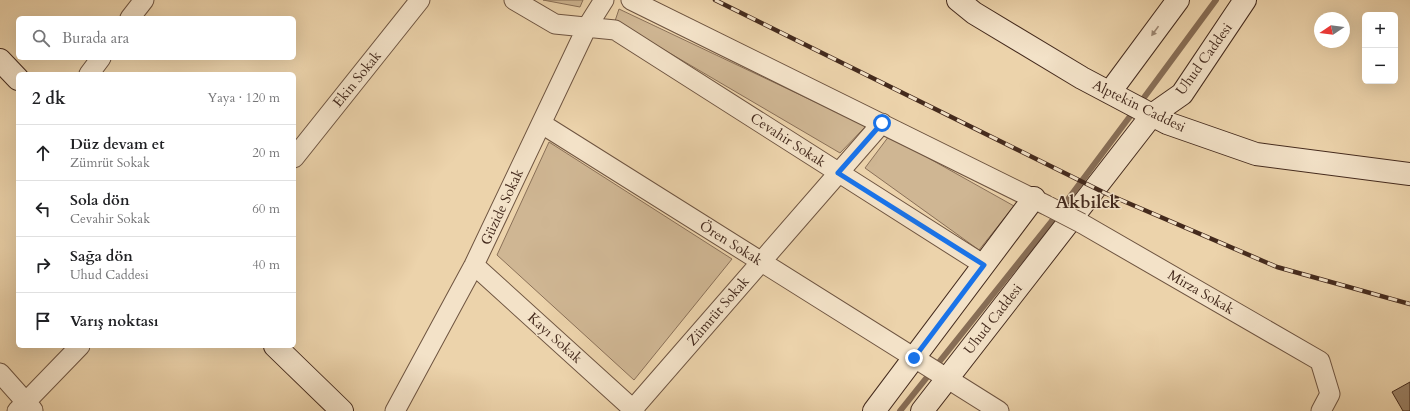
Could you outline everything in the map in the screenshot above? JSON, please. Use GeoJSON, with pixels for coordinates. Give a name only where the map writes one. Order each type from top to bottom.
{"type":"FeatureCollection","features":[{"type":"Feature","properties":{"kind":"street"},"geometry":{"type":"LineString","coordinates":[[132,16],[144,0]]}},
{"type":"Feature","properties":{"kind":"street","name":"Ekin Sokak"},"geometry":{"type":"LineString","coordinates":[[296,155],[420,0]]}},
{"type":"Feature","properties":{"kind":"street","name":"Cevahir Sokak"},"geometry":{"type":"LineString","coordinates":[[514,0],[555,24],[615,30],[984,265]]}},
{"type":"Feature","properties":{"kind":"street","name":"Güzide Sokak"},"geometry":{"type":"LineString","coordinates":[[394,411],[474,265],[587,27],[604,0]]}},
{"type":"Feature","properties":{"kind":"street","name":"Mirza Sokak"},"geometry":{"type":"LineString","coordinates":[[631,0],[1041,202],[1073,225],[1320,360],[1330,394],[1321,411]]}},
{"type":"Feature","properties":{"kind":"street","name":"Alptekin Caddesi"},"geometry":{"type":"LineString","coordinates":[[958,0],[974,13],[1082,78],[1167,123],[1256,154],[1410,174]]}},
{"type":"Feature","properties":{"kind":"street"},"geometry":{"type":"LineString","coordinates":[[1118,96],[1178,0]]}},
{"type":"Feature","properties":{"kind":"street","name":"Uhud Caddesi"},"geometry":{"type":"LineString","coordinates":[[922,411],[945,377],[1073,225],[1110,167],[1151,114],[1182,94],[1245,0]]}},
{"type":"Feature","properties":{"kind":"street"},"geometry":{"type":"LineString","coordinates":[[0,60],[16,76]]}},
{"type":"Feature","properties":{"kind":"street"},"geometry":{"type":"LineString","coordinates":[[90,72],[100,60]]}},
{"type":"Feature","properties":{"kind":"street","name":"Zümrüt Sokak"},"geometry":{"type":"LineString","coordinates":[[634,410],[882,123]]}},
{"type":"Feature","properties":{"kind":"street","name":"Ören Sokak"},"geometry":{"type":"LineString","coordinates":[[542,124],[999,411]]}},
{"type":"Feature","properties":{"kind":"street"},"geometry":{"type":"LineString","coordinates":[[874,411],[918,360],[984,265],[1041,202]]}},
{"type":"Feature","properties":{"kind":"street","name":"Kayı Sokak"},"geometry":{"type":"LineString","coordinates":[[474,265],[634,410]]}},
{"type":"Feature","properties":{"kind":"street"},"geometry":{"type":"LineString","coordinates":[[0,373],[25,408],[78,348]]}},
{"type":"Feature","properties":{"kind":"street"},"geometry":{"type":"LineString","coordinates":[[277,348],[342,411]]}},
{"type":"Feature","properties":{"kind":"shaded area"},"geometry":{"type":"Polygon","coordinates":[[[543,0],[583,0],[580,7],[543,0]]]}},
{"type":"Feature","properties":{"kind":"shaded area"},"geometry":{"type":"Polygon","coordinates":[[[619,9],[866,126],[840,153],[615,21],[619,9]]]}},
{"type":"Feature","properties":{"kind":"shaded area"},"geometry":{"type":"Polygon","coordinates":[[[889,136],[1014,206],[979,250],[865,168],[889,136]]]}},
{"type":"Feature","properties":{"kind":"shaded area"},"geometry":{"type":"Polygon","coordinates":[[[549,142],[732,259],[634,380],[497,255],[549,142]]]}},
{"type":"Feature","properties":{"kind":"building"},"geometry":{"type":"Polygon","coordinates":[[[1410,382],[1410,411],[1403,411],[1392,392],[1410,382]]]}},
{"type":"Feature","properties":{"kind":"waterway"},"geometry":{"type":"LineString","coordinates":[[1140,103],[1216,0]]}},
{"type":"Feature","properties":{"kind":"waterway"},"geometry":{"type":"LineString","coordinates":[[900,411],[1051,222],[1134,111]]}},
{"type":"Feature","properties":{"kind":"railway"},"geometry":{"type":"LineString","coordinates":[[715,0],[1107,194],[1277,267],[1410,304]]}},
{"type":"Feature","properties":{"kind":"district","name":"Akbilek"},"geometry":{"type":"Point","coordinates":[1088,202]}},
{"type":"Feature","properties":{"kind":"route"},"geometry":{"type":"LineString","coordinates":[[882,123],[838,173],[984,265],[914,358]]}}]}
